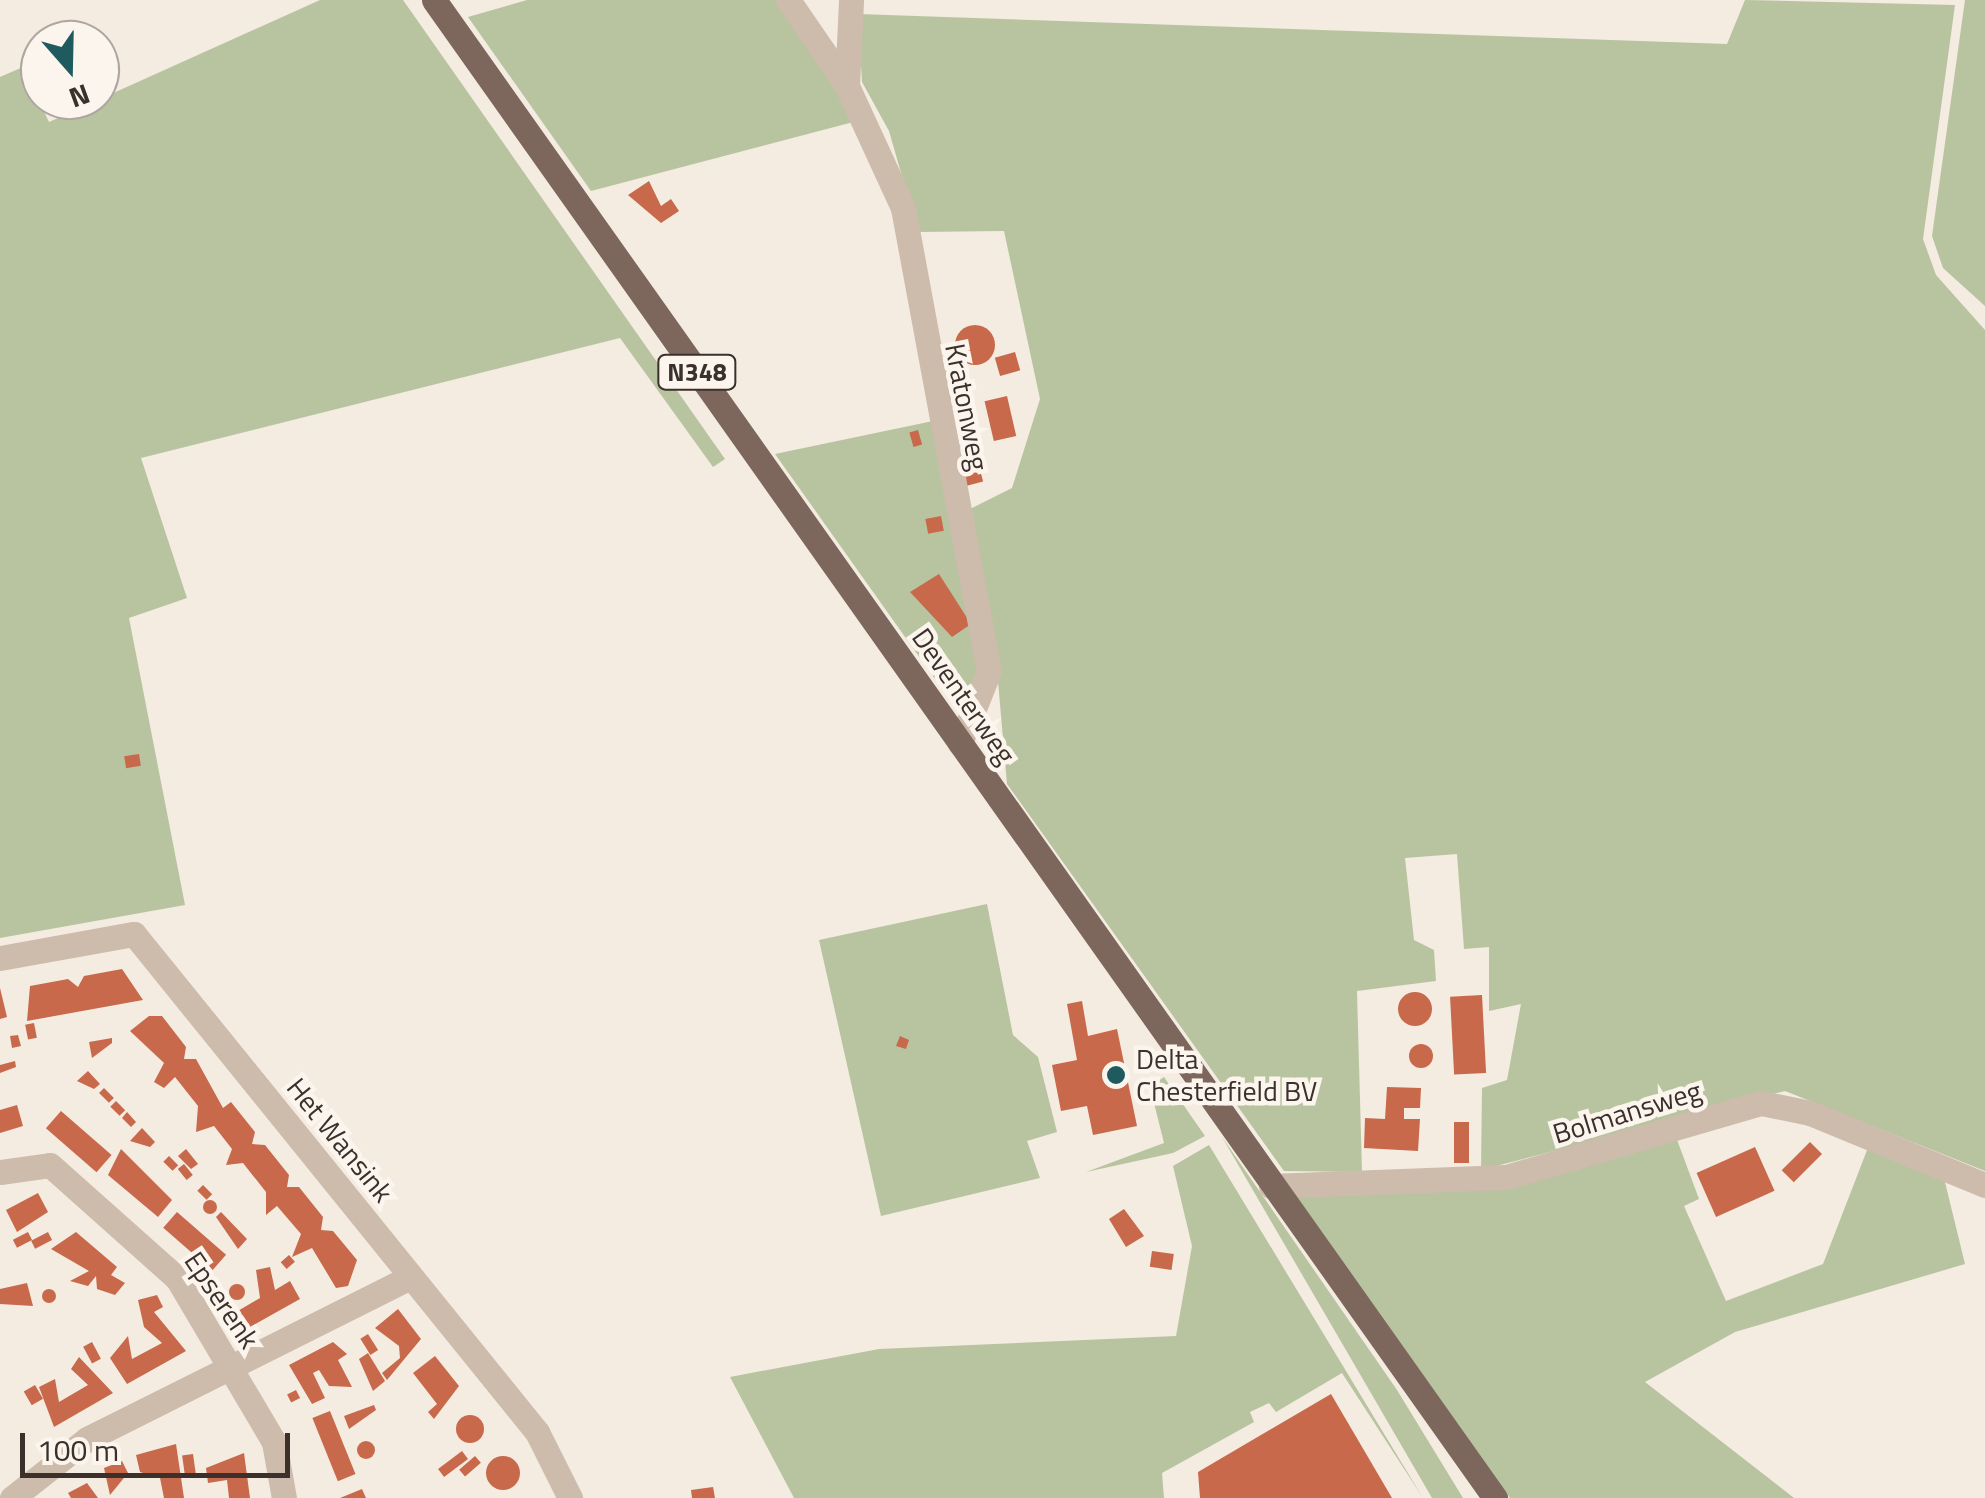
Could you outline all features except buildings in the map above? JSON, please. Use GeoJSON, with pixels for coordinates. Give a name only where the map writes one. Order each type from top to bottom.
{"type":"FeatureCollection","features":[{"type":"Feature","properties":{"kind":"main road","name":"Deventerweg"},"geometry":{"type":"LineString","coordinates":[[434,0],[1271,1186],[1439,1431],[1495,1498]]}},
{"type":"Feature","properties":{"kind":"main road","name":"Deventerweg"},"geometry":{"type":"LineString","coordinates":[[1439,1431],[1476,1498]]}},
{"type":"Feature","properties":{"kind":"street","name":"Kratonweg"},"geometry":{"type":"LineString","coordinates":[[788,0],[846,86],[903,208],[989,671],[960,744]]}},
{"type":"Feature","properties":{"kind":"street","name":"Kratonweg"},"geometry":{"type":"LineString","coordinates":[[846,86],[850,0]]}},
{"type":"Feature","properties":{"kind":"street","name":"Het Wansink"},"geometry":{"type":"LineString","coordinates":[[0,958],[134,934],[537,1432],[570,1498]]}},
{"type":"Feature","properties":{"kind":"street","name":"Bolmansweg"},"geometry":{"type":"LineString","coordinates":[[1271,1186],[1506,1177],[1761,1103],[1793,1106],[1985,1185]]}},
{"type":"Feature","properties":{"kind":"street","name":"Epserenk"},"geometry":{"type":"LineString","coordinates":[[0,1172],[44,1162],[106,1212],[177,1278],[274,1442],[284,1498]]}},
{"type":"Feature","properties":{"kind":"street"},"geometry":{"type":"LineString","coordinates":[[12,1498],[87,1439],[410,1277]]}},
{"type":"Feature","properties":{"kind":"green space"},"geometry":{"type":"Polygon","coordinates":[[[320,0],[403,0],[725,459],[713,467],[620,338],[141,458],[187,598],[129,618],[185,905],[0,938],[0,77],[20,68],[20,120],[120,120],[120,90],[320,0]]]}},
{"type":"Feature","properties":{"kind":"green space"},"geometry":{"type":"Polygon","coordinates":[[[527,0],[784,0],[861,120],[591,191],[468,17],[527,0]]]}},
{"type":"Feature","properties":{"kind":"green space"},"geometry":{"type":"Polygon","coordinates":[[[1745,0],[1955,5],[1923,239],[1936,275],[1985,330],[1985,1171],[1785,1091],[1481,1170],[1482,1088],[1507,1080],[1521,1004],[1489,1011],[1489,947],[1464,949],[1457,854],[1405,858],[1414,940],[1434,950],[1436,981],[1357,991],[1362,1172],[1284,1171],[1007,784],[995,647],[968,510],[1012,488],[1040,399],[1004,231],[918,232],[889,131],[862,82],[858,14],[1727,44],[1745,0]]]}},
{"type":"Feature","properties":{"kind":"green space"},"geometry":{"type":"Polygon","coordinates":[[[1965,0],[1985,0],[1985,306],[1943,268],[1932,236],[1965,0]]]}},
{"type":"Feature","properties":{"kind":"green space"},"geometry":{"type":"Polygon","coordinates":[[[933,421],[986,678],[952,703],[775,454],[933,421]]]}},
{"type":"Feature","properties":{"kind":"green space"},"geometry":{"type":"Polygon","coordinates":[[[987,904],[1013,1035],[1038,1057],[1057,1132],[1027,1141],[1040,1178],[881,1216],[819,940],[987,904]]]}},
{"type":"Feature","properties":{"kind":"green space"},"geometry":{"type":"Polygon","coordinates":[[[1164,1077],[1205,1136],[1173,1153],[1086,1172],[1164,1143],[1150,1087],[1164,1077]]]}},
{"type":"Feature","properties":{"kind":"green space"},"geometry":{"type":"Polygon","coordinates":[[[1222,1137],[1397,1390],[1463,1498],[1432,1498],[1222,1137]]]}},
{"type":"Feature","properties":{"kind":"green space"},"geometry":{"type":"Polygon","coordinates":[[[1676,1137],[1699,1199],[1684,1206],[1726,1301],[1823,1264],[1869,1145],[1943,1174],[1965,1264],[1735,1332],[1645,1382],[1794,1498],[1510,1498],[1292,1193],[1480,1186],[1676,1137]]]}},
{"type":"Feature","properties":{"kind":"green space"},"geometry":{"type":"Polygon","coordinates":[[[1209,1145],[1423,1498],[1342,1373],[1276,1412],[1269,1403],[1250,1412],[1254,1422],[1162,1473],[1164,1498],[794,1498],[730,1377],[879,1349],[1176,1336],[1192,1246],[1173,1166],[1209,1145]]]}},
{"type":"Feature","properties":{"kind":"place","name":"Delta Chesterfield BV"},"geometry":{"type":"Point","coordinates":[1116,1075]}}]}
